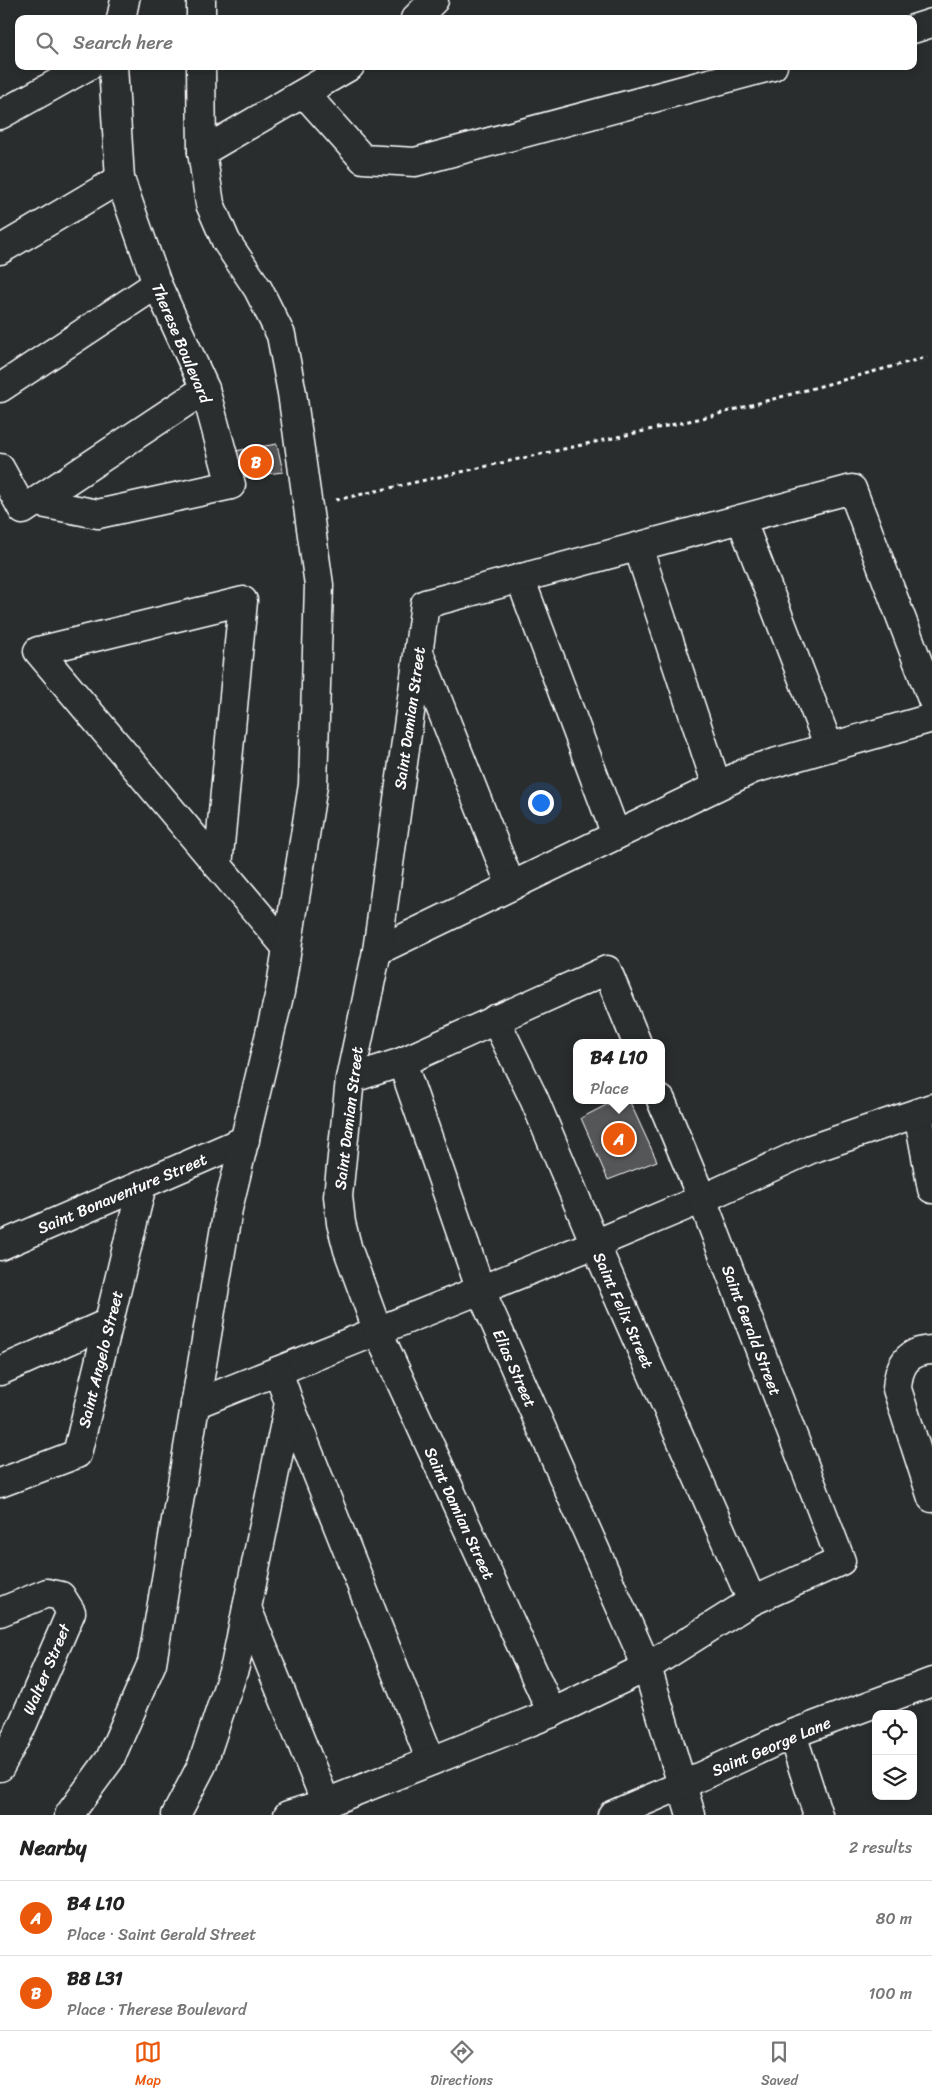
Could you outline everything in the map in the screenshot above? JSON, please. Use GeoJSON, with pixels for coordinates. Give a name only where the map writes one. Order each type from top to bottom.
{"type":"FeatureCollection","features":[{"type":"Feature","properties":{"kind":"street"},"geometry":{"type":"LineString","coordinates":[[122,15],[125,0]]}},
{"type":"Feature","properties":{"kind":"street"},"geometry":{"type":"LineString","coordinates":[[201,15],[202,0]]}},
{"type":"Feature","properties":{"kind":"street"},"geometry":{"type":"LineString","coordinates":[[419,15],[434,0]]}},
{"type":"Feature","properties":{"kind":"street"},"geometry":{"type":"LineString","coordinates":[[917,27],[932,24]]}},
{"type":"Feature","properties":{"kind":"street"},"geometry":{"type":"LineString","coordinates":[[0,115],[81,70]]}},
{"type":"Feature","properties":{"kind":"street","name":"Therese Boulevard"},"geometry":{"type":"LineString","coordinates":[[36,502],[98,514],[231,485],[205,389],[157,284],[120,179],[113,70]]}},
{"type":"Feature","properties":{"kind":"street"},"geometry":{"type":"LineString","coordinates":[[69,1815],[110,1759],[152,1663],[228,1209],[280,992],[313,785],[319,585],[292,393],[281,336],[258,288],[226,241],[210,204],[202,152],[202,70]]}},
{"type":"Feature","properties":{"kind":"street"},"geometry":{"type":"LineString","coordinates":[[202,152],[344,70]]}},
{"type":"Feature","properties":{"kind":"street"},"geometry":{"type":"LineString","coordinates":[[305,94],[363,159],[415,162],[758,70]]}},
{"type":"Feature","properties":{"kind":"street"},"geometry":{"type":"LineString","coordinates":[[0,250],[120,179]]}},
{"type":"Feature","properties":{"kind":"street"},"geometry":{"type":"LineString","coordinates":[[0,388],[157,284]]}},
{"type":"Feature","properties":{"kind":"street"},"geometry":{"type":"LineString","coordinates":[[0,468],[23,510],[205,389]]}},
{"type":"Feature","properties":{"kind":"street"},"geometry":{"type":"LineString","coordinates":[[616,835],[520,578],[852,489],[932,698]]}},
{"type":"Feature","properties":{"kind":"street"},"geometry":{"type":"LineString","coordinates":[[741,519],[829,747]]}},
{"type":"Feature","properties":{"kind":"street"},"geometry":{"type":"LineString","coordinates":[[638,547],[717,786]]}},
{"type":"Feature","properties":{"kind":"street","name":"Saint Damian Street"},"geometry":{"type":"LineString","coordinates":[[520,578],[425,604],[377,950],[350,1079],[338,1196],[341,1223],[348,1250],[378,1332],[552,1714]]}},
{"type":"Feature","properties":{"kind":"street"},"geometry":{"type":"LineString","coordinates":[[218,866],[244,602],[38,651],[150,784],[218,866],[287,948]]}},
{"type":"Feature","properties":{"kind":"street"},"geometry":{"type":"LineString","coordinates":[[418,652],[511,886]]}},
{"type":"Feature","properties":{"kind":"street"},"geometry":{"type":"LineString","coordinates":[[377,950],[753,768],[932,718]]}},
{"type":"Feature","properties":{"kind":"street"},"geometry":{"type":"LineString","coordinates":[[350,1079],[402,1062],[607,970],[635,1039]]}},
{"type":"Feature","properties":{"kind":"street","name":"Saint Felix Street"},"geometry":{"type":"LineString","coordinates":[[496,1019],[534,1099],[595,1244],[752,1601]]}},
{"type":"Feature","properties":{"kind":"street","name":"Elias Street"},"geometry":{"type":"LineString","coordinates":[[402,1062],[481,1291],[647,1666],[691,1815]]}},
{"type":"Feature","properties":{"kind":"street","name":"Saint Gerald Street"},"geometry":{"type":"LineString","coordinates":[[663,1104],[702,1199],[841,1561],[752,1601]]}},
{"type":"Feature","properties":{"kind":"street"},"geometry":{"type":"LineString","coordinates":[[195,1404],[595,1244],[702,1199],[811,1149],[925,1111],[932,1189]]}},
{"type":"Feature","properties":{"kind":"street","name":"Saint Bonaventure Street"},"geometry":{"type":"LineString","coordinates":[[0,1246],[245,1140]]}},
{"type":"Feature","properties":{"kind":"street","name":"Saint Angelo Street"},"geometry":{"type":"LineString","coordinates":[[0,1483],[77,1454],[142,1185]]}},
{"type":"Feature","properties":{"kind":"street"},"geometry":{"type":"LineString","coordinates":[[0,1371],[108,1323]]}},
{"type":"Feature","properties":{"kind":"street"},"geometry":{"type":"LineString","coordinates":[[932,1350],[921,1350],[902,1364],[897,1389],[932,1498]]}},
{"type":"Feature","properties":{"kind":"street"},"geometry":{"type":"LineString","coordinates":[[278,1371],[431,1761]]}},
{"type":"Feature","properties":{"kind":"street"},"geometry":{"type":"LineString","coordinates":[[176,1815],[202,1765],[235,1666],[289,1403]]}},
{"type":"Feature","properties":{"kind":"street","name":"Walter Street"},"geometry":{"type":"LineString","coordinates":[[0,1612],[47,1593],[61,1596],[71,1612],[10,1732]]}},
{"type":"Feature","properties":{"kind":"street"},"geometry":{"type":"LineString","coordinates":[[288,1815],[326,1803],[552,1714],[647,1666],[752,1601]]}},
{"type":"Feature","properties":{"kind":"street"},"geometry":{"type":"LineString","coordinates":[[247,1608],[326,1803]]}},
{"type":"Feature","properties":{"kind":"street","name":"Saint George Lane"},"geometry":{"type":"LineString","coordinates":[[612,1815],[792,1734],[932,1682]]}},
{"type":"Feature","properties":{"kind":"street"},"geometry":{"type":"LineString","coordinates":[[0,1767],[10,1732]]}},
{"type":"Feature","properties":{"kind":"street"},"geometry":{"type":"LineString","coordinates":[[792,1734],[818,1815]]}},
{"type":"Feature","properties":{"kind":"path"},"geometry":{"type":"LineString","coordinates":[[308,506],[711,416],[927,357]]}},
{"type":"Feature","properties":{"kind":"building"},"geometry":{"type":"Polygon","coordinates":[[[277,444],[283,472],[235,478],[229,452],[277,444]]]}},
{"type":"Feature","properties":{"kind":"building"},"geometry":{"type":"Polygon","coordinates":[[[608,1104],[631,1104],[657,1161],[608,1180],[581,1118],[608,1104]]]}},
{"type":"Feature","properties":{"kind":"place","name":"B8 L31"},"geometry":{"type":"Point","coordinates":[256,462]}},
{"type":"Feature","properties":{"kind":"place","name":"B4 L10"},"geometry":{"type":"Point","coordinates":[619,1139]}}]}
